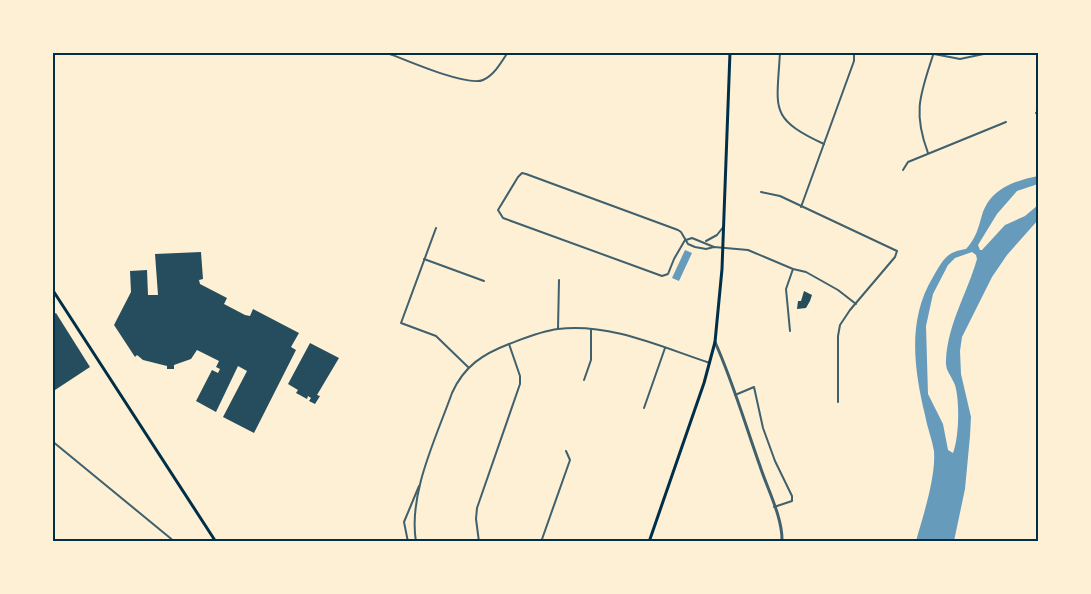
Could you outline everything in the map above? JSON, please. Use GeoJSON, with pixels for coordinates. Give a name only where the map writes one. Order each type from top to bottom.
{"type":"FeatureCollection","features":[{"type":"Feature","properties":{"kind":"main road"},"geometry":{"type":"LineString","coordinates":[[649,542],[710,363],[715,342],[723,248],[730,52]]}},
{"type":"Feature","properties":{"kind":"main road"},"geometry":{"type":"LineString","coordinates":[[52,290],[216,542]]}},
{"type":"Feature","properties":{"kind":"street"},"geometry":{"type":"LineString","coordinates":[[384,52],[471,82],[482,81],[493,73],[507,52]]}},
{"type":"Feature","properties":{"kind":"street"},"geometry":{"type":"LineString","coordinates":[[780,52],[779,110],[791,127],[824,144]]}},
{"type":"Feature","properties":{"kind":"street"},"geometry":{"type":"LineString","coordinates":[[801,207],[854,61],[854,52]]}},
{"type":"Feature","properties":{"kind":"street"},"geometry":{"type":"LineString","coordinates":[[928,153],[920,131],[918,106],[934,53],[960,59],[993,52]]}},
{"type":"Feature","properties":{"kind":"street"},"geometry":{"type":"LineString","coordinates":[[903,170],[908,162],[1006,122]]}},
{"type":"Feature","properties":{"kind":"street"},"geometry":{"type":"LineString","coordinates":[[714,247],[692,238],[685,240],[668,274],[662,276],[503,218],[498,210],[518,177],[522,173],[526,174],[678,230],[681,232],[685,240],[688,244],[702,249],[714,247],[748,250],[811,274],[843,293],[856,304]]}},
{"type":"Feature","properties":{"kind":"street"},"geometry":{"type":"LineString","coordinates":[[761,192],[780,196],[897,251],[895,257],[844,318],[838,336],[838,402]]}},
{"type":"Feature","properties":{"kind":"street"},"geometry":{"type":"LineString","coordinates":[[704,242],[717,235],[724,226]]}},
{"type":"Feature","properties":{"kind":"street"},"geometry":{"type":"LineString","coordinates":[[436,228],[401,322],[436,336],[468,367]]}},
{"type":"Feature","properties":{"kind":"street"},"geometry":{"type":"LineString","coordinates":[[424,259],[484,281]]}},
{"type":"Feature","properties":{"kind":"street"},"geometry":{"type":"LineString","coordinates":[[790,331],[786,289],[793,269]]}},
{"type":"Feature","properties":{"kind":"street"},"geometry":{"type":"LineString","coordinates":[[558,329],[559,280]]}},
{"type":"Feature","properties":{"kind":"street"},"geometry":{"type":"LineString","coordinates":[[408,542],[404,522],[421,484],[452,393],[468,367],[487,353],[558,329],[591,330],[621,333],[710,363]]}},
{"type":"Feature","properties":{"kind":"street"},"geometry":{"type":"LineString","coordinates":[[584,380],[591,360],[591,330]]}},
{"type":"Feature","properties":{"kind":"street"},"geometry":{"type":"LineString","coordinates":[[715,342],[774,507],[782,542]]}},
{"type":"Feature","properties":{"kind":"street"},"geometry":{"type":"LineString","coordinates":[[479,542],[477,508],[520,384],[520,376],[509,344]]}},
{"type":"Feature","properties":{"kind":"street"},"geometry":{"type":"LineString","coordinates":[[644,408],[665,348]]}},
{"type":"Feature","properties":{"kind":"street"},"geometry":{"type":"LineString","coordinates":[[735,395],[754,387],[763,428],[775,461],[792,496],[792,501],[774,507]]}},
{"type":"Feature","properties":{"kind":"street"},"geometry":{"type":"LineString","coordinates":[[52,441],[175,542]]}},
{"type":"Feature","properties":{"kind":"street"},"geometry":{"type":"LineString","coordinates":[[541,542],[570,460],[566,451]]}},
{"type":"Feature","properties":{"kind":"street"},"geometry":{"type":"LineString","coordinates":[[416,542],[414,519],[421,484]]}},
{"type":"Feature","properties":{"kind":"water"},"geometry":{"type":"Polygon","coordinates":[[[1038,176],[1038,184],[1017,191],[997,214],[978,245],[982,250],[1005,225],[1025,216],[1038,205],[1038,220],[1007,255],[992,277],[962,337],[961,374],[971,417],[965,489],[954,541],[916,541],[928,496],[934,461],[916,362],[916,327],[919,310],[925,293],[943,261],[954,252],[966,249],[972,241],[991,199],[1004,188],[1038,176]],[[972,252],[955,258],[948,265],[933,294],[926,326],[928,394],[943,424],[948,450],[953,453],[958,429],[957,392],[946,367],[947,346],[973,272],[976,255],[972,252]]]}},
{"type":"Feature","properties":{"kind":"water"},"geometry":{"type":"Polygon","coordinates":[[[685,250],[692,253],[679,281],[672,278],[685,250]]]}},
{"type":"Feature","properties":{"kind":"building"},"geometry":{"type":"Polygon","coordinates":[[[201,252],[203,279],[199,280],[200,284],[227,298],[224,304],[250,316],[253,309],[299,333],[291,347],[296,350],[254,433],[223,417],[247,371],[238,366],[216,412],[196,401],[212,370],[218,373],[220,369],[216,367],[219,361],[197,350],[191,359],[174,365],[174,369],[167,369],[167,366],[143,360],[137,355],[135,357],[114,325],[131,292],[130,271],[147,270],[148,295],[158,295],[155,254],[201,252]]]}},
{"type":"Feature","properties":{"kind":"building"},"geometry":{"type":"Polygon","coordinates":[[[804,291],[812,295],[810,301],[806,308],[797,309],[798,301],[801,301],[804,291]]]}},
{"type":"Feature","properties":{"kind":"building"},"geometry":{"type":"Polygon","coordinates":[[[56,313],[90,367],[52,392],[52,315],[56,313]]]}},
{"type":"Feature","properties":{"kind":"building"},"geometry":{"type":"Polygon","coordinates":[[[310,343],[339,358],[317,395],[320,396],[315,404],[309,401],[311,398],[308,396],[307,399],[296,393],[298,390],[288,384],[310,343]]]}}]}
